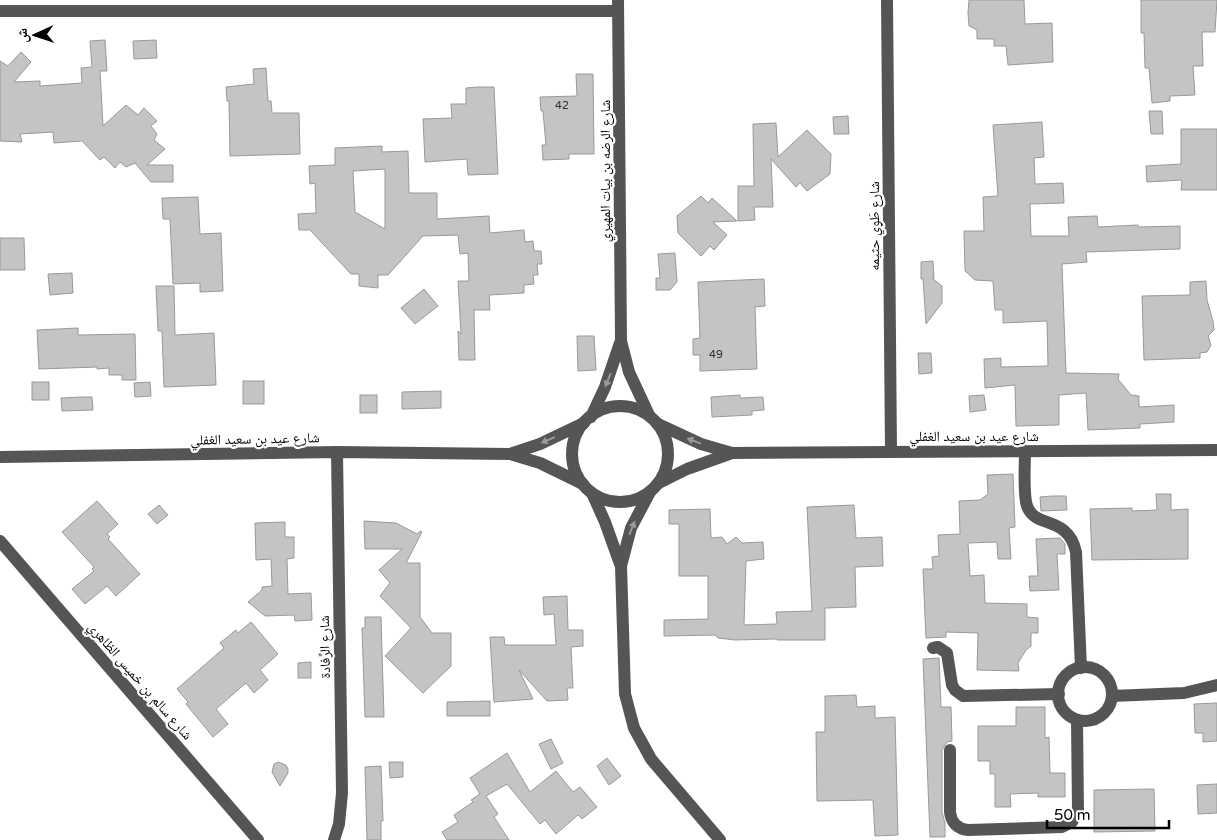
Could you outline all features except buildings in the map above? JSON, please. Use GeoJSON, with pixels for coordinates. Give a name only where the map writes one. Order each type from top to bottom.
{"type":"FeatureCollection","features":[{"type":"Feature","properties":{"kind":"street","name":"شارع طَوِي حثيمه"},"geometry":{"type":"LineString","coordinates":[[888,0],[891,452]]}},
{"type":"Feature","properties":{"kind":"street"},"geometry":{"type":"LineString","coordinates":[[0,11],[618,5]]}},
{"type":"Feature","properties":{"kind":"street","name":"شارع الرضه بن بيات المهيري"},"geometry":{"type":"LineString","coordinates":[[618,5],[621,341],[629,372],[641,401],[653,420]]}},
{"type":"Feature","properties":{"kind":"street","name":"شارع الرضه بن بيات المهيري"},"geometry":{"type":"LineString","coordinates":[[587,420],[608,380],[621,341]]}},
{"type":"Feature","properties":{"kind":"street"},"geometry":{"type":"LineString","coordinates":[[621,566],[605,522],[577,475],[573,454],[574,443],[587,420],[601,410],[619,406],[638,410],[653,420],[666,441],[668,460],[665,472],[631,528],[621,566],[624,676],[627,703],[634,728],[651,760],[720,840]]}},
{"type":"Feature","properties":{"kind":"street","name":"شارع عيد بن سعيد الغفلي"},"geometry":{"type":"LineString","coordinates":[[510,454],[540,444],[587,420]]}},
{"type":"Feature","properties":{"kind":"street","name":"شارع عيد بن سعيد الغفلي"},"geometry":{"type":"LineString","coordinates":[[653,420],[701,444],[732,453],[1217,450]]}},
{"type":"Feature","properties":{"kind":"street"},"geometry":{"type":"LineString","coordinates":[[1025,451],[1027,506],[1034,516],[1065,530],[1074,544],[1076,552],[1081,668]]}},
{"type":"Feature","properties":{"kind":"street","name":"شارع عيد بن سعيد الغفلي"},"geometry":{"type":"LineString","coordinates":[[0,457],[338,452],[510,454],[547,466],[587,489]]}},
{"type":"Feature","properties":{"kind":"street","name":"شارع الرِّفادة"},"geometry":{"type":"LineString","coordinates":[[334,840],[342,809],[338,452]]}},
{"type":"Feature","properties":{"kind":"street","name":"شارع عيد بن سعيد الغفلي"},"geometry":{"type":"LineString","coordinates":[[655,488],[687,469],[732,453]]}},
{"type":"Feature","properties":{"kind":"street"},"geometry":{"type":"LineString","coordinates":[[587,489],[603,499],[621,502],[639,498],[655,488]]}},
{"type":"Feature","properties":{"kind":"street","name":"شارع سالم بن خميس الظاهري"},"geometry":{"type":"LineString","coordinates":[[0,541],[258,840]]}},
{"type":"Feature","properties":{"kind":"street"},"geometry":{"type":"LineString","coordinates":[[933,648],[938,647],[947,653],[952,685],[963,696],[1058,694]]}},
{"type":"Feature","properties":{"kind":"street"},"geometry":{"type":"LineString","coordinates":[[1081,668],[1094,669],[1102,674],[1111,688],[1112,696],[1106,711],[1093,720],[1077,720],[1071,717],[1061,707],[1058,694],[1064,678],[1070,672],[1081,668]]}},
{"type":"Feature","properties":{"kind":"street"},"geometry":{"type":"LineString","coordinates":[[1112,696],[1184,693],[1217,685]]}},
{"type":"Feature","properties":{"kind":"street"},"geometry":{"type":"LineString","coordinates":[[950,750],[950,812],[957,826],[968,830],[1062,828],[1072,822],[1078,811],[1077,720]]}}]}
